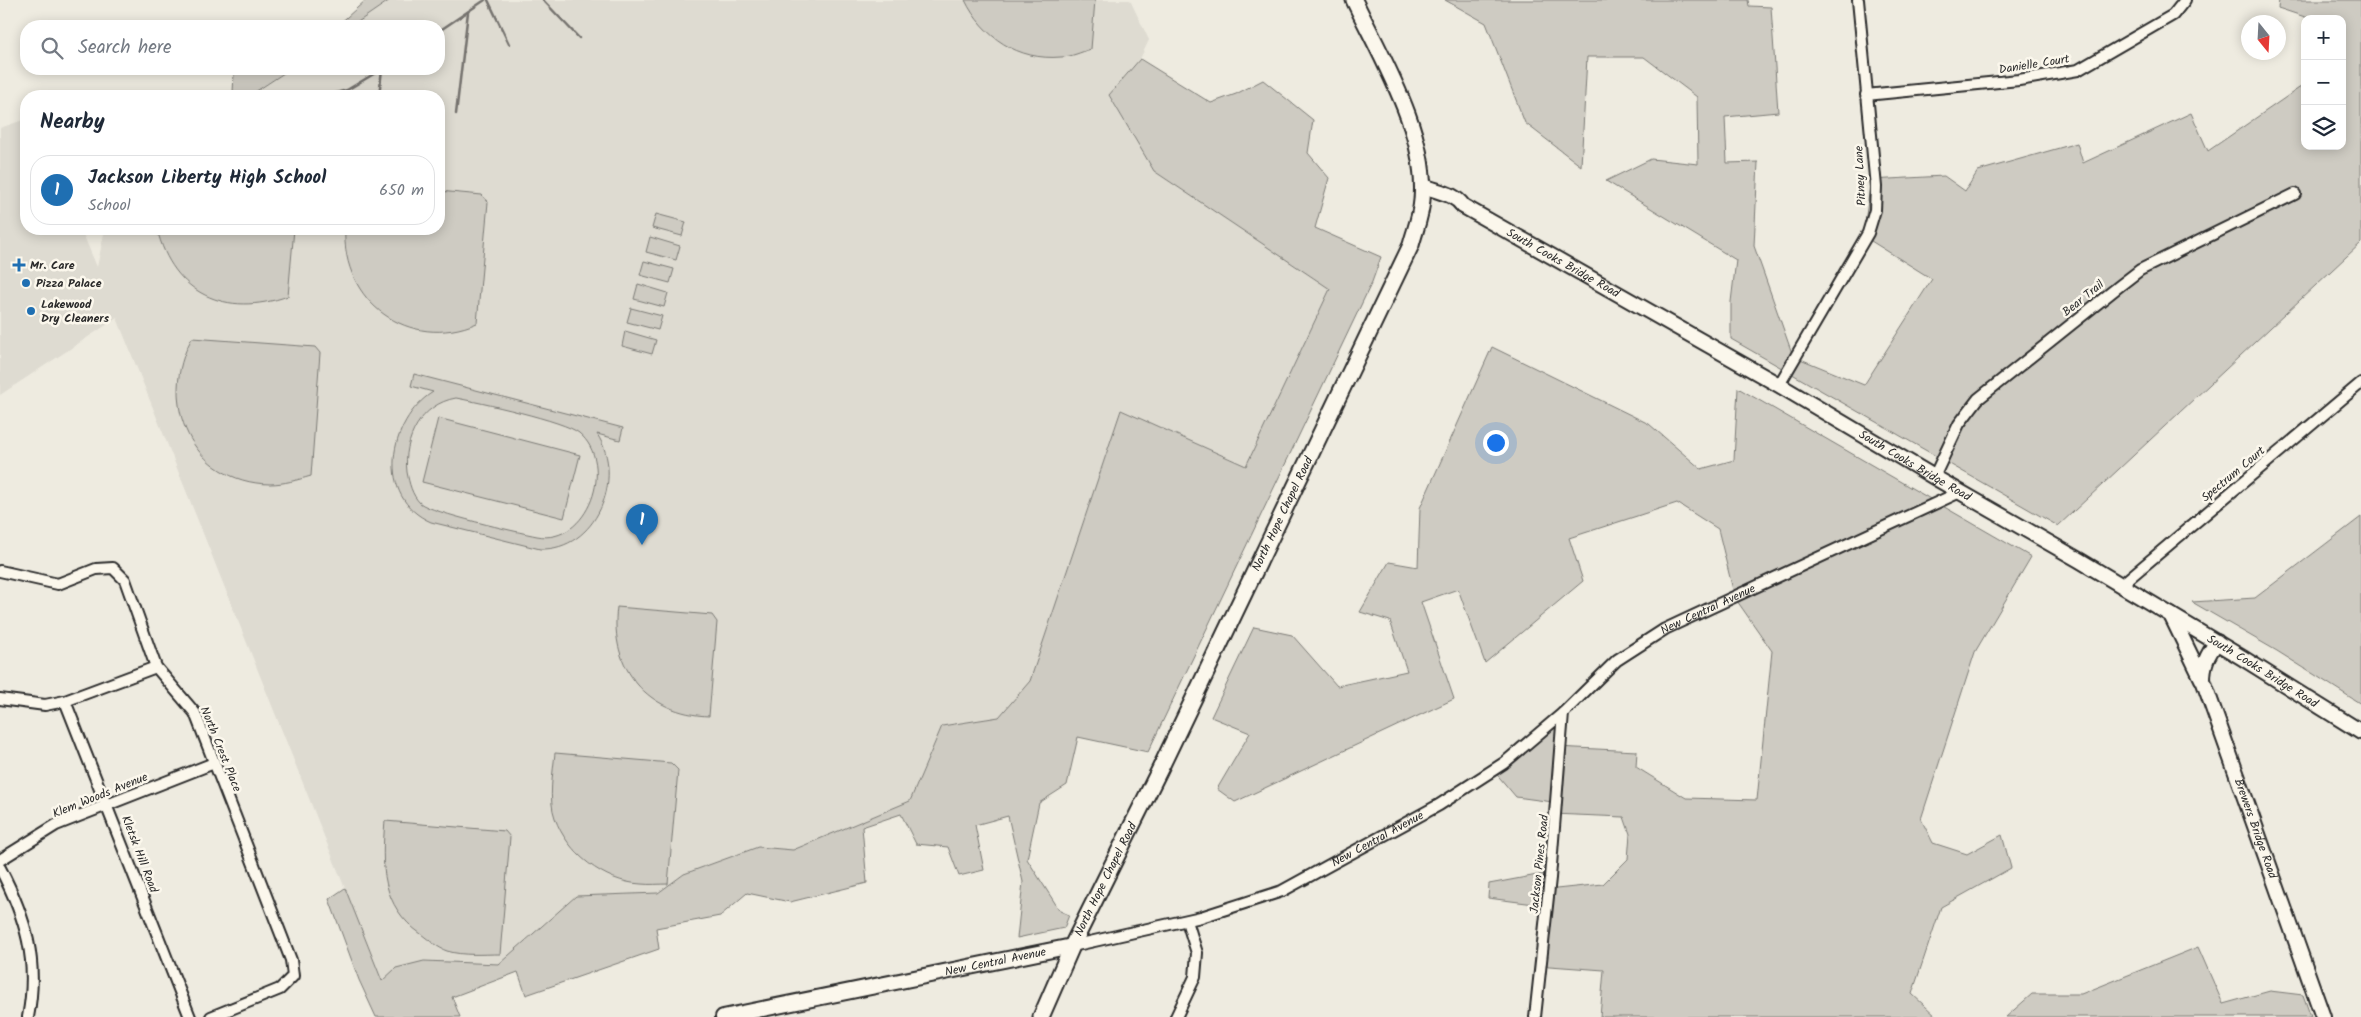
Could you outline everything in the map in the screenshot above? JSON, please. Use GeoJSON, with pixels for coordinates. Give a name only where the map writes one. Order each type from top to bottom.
{"type":"FeatureCollection","features":[{"type":"Feature","properties":{"kind":"main road","name":"North Hope Chapel Road"},"geometry":{"type":"LineString","coordinates":[[1041,1017],[1072,946],[1411,245],[1427,187],[1408,120],[1354,0]]}},
{"type":"Feature","properties":{"kind":"street","name":"Pitney Lane"},"geometry":{"type":"LineString","coordinates":[[1779,385],[1868,233],[1873,221],[1876,186],[1858,0]]}},
{"type":"Feature","properties":{"kind":"street","name":"Danielle Court"},"geometry":{"type":"LineString","coordinates":[[1866,95],[2019,80],[2078,70],[2173,15],[2185,0]]}},
{"type":"Feature","properties":{"kind":"street","name":"South Cooks Bridge Road"},"geometry":{"type":"LineString","coordinates":[[1427,187],[1436,196],[1455,206],[1463,206],[1779,385],[2121,585],[2360,729]]}},
{"type":"Feature","properties":{"kind":"street","name":"Bear Trail"},"geometry":{"type":"LineString","coordinates":[[1934,477],[1959,424],[1978,399],[2118,287],[2140,270],[2295,194]]}},
{"type":"Feature","properties":{"kind":"street","name":"Spectrum Court"},"geometry":{"type":"LineString","coordinates":[[2121,585],[2361,383]]}},
{"type":"Feature","properties":{"kind":"street","name":"New Central Avenue"},"geometry":{"type":"LineString","coordinates":[[723,1017],[1072,946],[1241,906],[1282,891],[1320,872],[1446,800],[1504,763],[1563,713],[1617,660],[1665,629],[1960,492]]}},
{"type":"Feature","properties":{"kind":"street","name":"North Crest Place"},"geometry":{"type":"LineString","coordinates":[[0,571],[58,584],[96,569],[113,568],[125,580],[156,667],[195,713],[291,960],[293,976],[280,989],[210,1017]]}},
{"type":"Feature","properties":{"kind":"street","name":"Brewers Bridge Road"},"geometry":{"type":"LineString","coordinates":[[2171,615],[2202,680],[2323,1017]]}},
{"type":"Feature","properties":{"kind":"street"},"geometry":{"type":"LineString","coordinates":[[2202,680],[2207,654],[2217,642]]}},
{"type":"Feature","properties":{"kind":"street"},"geometry":{"type":"LineString","coordinates":[[0,699],[45,705],[65,701],[156,667]]}},
{"type":"Feature","properties":{"kind":"street","name":"Kletsk Hill Road"},"geometry":{"type":"LineString","coordinates":[[65,701],[190,1017]]}},
{"type":"Feature","properties":{"kind":"street","name":"Jackson Pines Road"},"geometry":{"type":"LineString","coordinates":[[1535,1017],[1552,859],[1563,713]]}},
{"type":"Feature","properties":{"kind":"street","name":"Klem Woods Avenue"},"geometry":{"type":"LineString","coordinates":[[0,860],[56,825],[214,764]]}},
{"type":"Feature","properties":{"kind":"street"},"geometry":{"type":"LineString","coordinates":[[0,868],[13,893],[26,926],[33,970],[28,1017]]}},
{"type":"Feature","properties":{"kind":"street"},"geometry":{"type":"LineString","coordinates":[[1176,1017],[1195,977],[1198,953],[1187,920]]}},
{"type":"Feature","properties":{"kind":"shaded area"},"geometry":{"type":"Polygon","coordinates":[[[366,0],[390,0],[361,20],[344,20],[366,0]]]}},
{"type":"Feature","properties":{"kind":"shaded area"},"geometry":{"type":"Polygon","coordinates":[[[390,0],[1130,0],[1149,40],[1140,59],[1109,95],[1154,171],[1330,289],[1246,466],[1121,410],[1030,681],[999,717],[942,726],[910,801],[793,850],[758,847],[684,874],[658,893],[576,896],[499,964],[424,961],[382,981],[117,318],[0,395],[0,128],[20,121],[20,235],[84,235],[97,267],[104,235],[445,235],[445,90],[260,90],[281,75],[445,75],[445,20],[361,20],[390,0]]]}},
{"type":"Feature","properties":{"kind":"shaded area"},"geometry":{"type":"Polygon","coordinates":[[[965,0],[1095,0],[1091,49],[1061,57],[1030,55],[1016,50],[992,35],[982,25],[965,0]]]}},
{"type":"Feature","properties":{"kind":"shaded area"},"geometry":{"type":"Polygon","coordinates":[[[1445,0],[1748,0],[1749,6],[1771,7],[1778,112],[1725,117],[1727,163],[1758,162],[1754,246],[1793,356],[1864,385],[1932,279],[1863,236],[1871,180],[1944,176],[1965,191],[1978,171],[2077,143],[2083,163],[2191,113],[2208,151],[2301,87],[2301,150],[2346,150],[2346,15],[2301,16],[2278,8],[2279,0],[2361,0],[2361,243],[2058,526],[1731,339],[1731,302],[1736,260],[1606,181],[1651,159],[1698,164],[1697,97],[1644,57],[1587,57],[1581,166],[1525,123],[1486,23],[1445,0]]]}},
{"type":"Feature","properties":{"kind":"shaded area"},"geometry":{"type":"Polygon","coordinates":[[[1140,59],[1211,103],[1236,94],[1263,80],[1313,120],[1308,153],[1329,178],[1315,228],[1381,257],[1372,282],[1148,752],[1078,737],[1067,785],[1039,803],[1027,859],[1060,911],[1069,915],[1064,928],[1017,938],[1023,882],[1008,816],[975,825],[984,870],[959,876],[948,847],[916,844],[901,814],[862,827],[867,883],[790,902],[747,893],[720,916],[656,928],[659,949],[526,995],[518,972],[452,997],[460,1017],[376,1017],[359,980],[329,899],[345,888],[382,981],[396,968],[424,961],[499,964],[576,896],[658,893],[684,874],[758,847],[793,850],[910,801],[942,726],[999,717],[1030,681],[1121,410],[1246,466],[1330,289],[1154,171],[1109,95],[1140,59]]]}},
{"type":"Feature","properties":{"kind":"shaded area"},"geometry":{"type":"Polygon","coordinates":[[[234,75],[281,75],[258,90],[233,90],[234,75]]]}},
{"type":"Feature","properties":{"kind":"shaded area"},"geometry":{"type":"Polygon","coordinates":[[[445,192],[482,195],[488,202],[477,323],[452,330],[427,331],[404,325],[384,314],[367,298],[354,279],[347,255],[345,235],[445,235],[445,192]]]}},
{"type":"Feature","properties":{"kind":"shaded area"},"geometry":{"type":"Polygon","coordinates":[[[656,214],[686,222],[682,236],[652,228],[656,214]]]}},
{"type":"Feature","properties":{"kind":"shaded area"},"geometry":{"type":"Polygon","coordinates":[[[159,235],[293,235],[288,296],[265,302],[244,304],[224,302],[205,295],[189,285],[176,270],[165,251],[159,235]]]}},
{"type":"Feature","properties":{"kind":"shaded area"},"geometry":{"type":"Polygon","coordinates":[[[650,237],[680,246],[676,260],[646,252],[650,237]]]}},
{"type":"Feature","properties":{"kind":"shaded area"},"geometry":{"type":"Polygon","coordinates":[[[644,261],[674,269],[670,283],[640,275],[644,261]]]}},
{"type":"Feature","properties":{"kind":"shaded area"},"geometry":{"type":"Polygon","coordinates":[[[638,284],[668,293],[664,307],[634,299],[638,284]]]}},
{"type":"Feature","properties":{"kind":"shaded area"},"geometry":{"type":"Polygon","coordinates":[[[631,308],[662,316],[658,330],[627,322],[631,308]]]}},
{"type":"Feature","properties":{"kind":"shaded area"},"geometry":{"type":"Polygon","coordinates":[[[625,331],[656,340],[652,354],[622,346],[625,331]]]}},
{"type":"Feature","properties":{"kind":"shaded area"},"geometry":{"type":"Polygon","coordinates":[[[192,338],[315,347],[320,353],[311,476],[275,484],[243,480],[220,470],[202,454],[188,435],[180,412],[178,388],[182,363],[192,338]]]}},
{"type":"Feature","properties":{"kind":"shaded area"},"geometry":{"type":"Polygon","coordinates":[[[1492,347],[1649,424],[1701,469],[1734,460],[1738,388],[2031,557],[1975,652],[1921,819],[1933,843],[1967,854],[2002,835],[2011,868],[1941,907],[1912,994],[1937,1017],[1600,1017],[1604,970],[1536,965],[1542,905],[1488,898],[1489,884],[1548,873],[1547,890],[1603,884],[1628,859],[1630,834],[1624,817],[1552,814],[1553,802],[1516,797],[1494,771],[1559,715],[1556,747],[1637,751],[1636,767],[1686,798],[1757,800],[1772,651],[1735,598],[1718,529],[1677,503],[1569,538],[1583,581],[1485,663],[1458,589],[1421,602],[1454,699],[1235,802],[1217,789],[1250,733],[1211,717],[1254,627],[1292,635],[1337,686],[1407,671],[1390,621],[1360,612],[1389,562],[1418,567],[1420,508],[1492,347]]]}},
{"type":"Feature","properties":{"kind":"shaded area"},"geometry":{"type":"Polygon","coordinates":[[[414,374],[623,428],[620,440],[597,434],[605,452],[608,471],[606,490],[600,509],[590,525],[577,538],[560,546],[540,549],[431,522],[413,511],[401,496],[395,478],[394,458],[398,439],[406,421],[418,405],[433,392],[411,386],[414,374]],[[456,398],[433,407],[424,415],[417,425],[408,447],[407,472],[413,493],[420,503],[441,512],[476,522],[537,536],[555,536],[570,528],[583,516],[591,500],[596,482],[596,464],[590,447],[579,433],[557,423],[456,398]]]}},
{"type":"Feature","properties":{"kind":"shaded area"},"geometry":{"type":"Polygon","coordinates":[[[438,418],[580,455],[564,518],[422,482],[438,418]]]}},
{"type":"Feature","properties":{"kind":"shaded area"},"geometry":{"type":"Polygon","coordinates":[[[2361,517],[2361,704],[2277,651],[2192,602],[2255,598],[2361,517]]]}},
{"type":"Feature","properties":{"kind":"shaded area"},"geometry":{"type":"Polygon","coordinates":[[[617,607],[712,615],[717,622],[709,716],[687,713],[668,707],[651,697],[637,684],[619,650],[616,629],[617,607]]]}},
{"type":"Feature","properties":{"kind":"shaded area"},"geometry":{"type":"Polygon","coordinates":[[[555,753],[671,763],[678,770],[668,884],[641,884],[614,878],[589,863],[568,843],[553,811],[552,786],[555,753]]]}},
{"type":"Feature","properties":{"kind":"shaded area"},"geometry":{"type":"Polygon","coordinates":[[[385,821],[505,831],[510,837],[500,954],[466,954],[447,951],[434,944],[408,923],[398,911],[391,898],[387,884],[383,854],[385,821]]]}},
{"type":"Feature","properties":{"kind":"shaded area"},"geometry":{"type":"Polygon","coordinates":[[[2198,947],[2223,1004],[2270,991],[2303,995],[2311,1017],[2006,1017],[2032,994],[2081,994],[2198,947]]]}},
{"type":"Feature","properties":{"kind":"waterway"},"geometry":{"type":"LineString","coordinates":[[445,27],[485,0]]}},
{"type":"Feature","properties":{"kind":"waterway"},"geometry":{"type":"LineString","coordinates":[[488,0],[509,44]]}},
{"type":"Feature","properties":{"kind":"waterway"},"geometry":{"type":"LineString","coordinates":[[543,0],[579,38]]}},
{"type":"Feature","properties":{"kind":"waterway"},"geometry":{"type":"LineString","coordinates":[[456,114],[468,12]]}},
{"type":"Feature","properties":{"kind":"waterway"},"geometry":{"type":"LineString","coordinates":[[347,90],[372,75]]}},
{"type":"Feature","properties":{"kind":"waterway"},"geometry":{"type":"LineString","coordinates":[[380,90],[381,75]]}},
{"type":"Feature","properties":{"kind":"place","name":"Mr. Care"},"geometry":{"type":"Point","coordinates":[19,265]}},
{"type":"Feature","properties":{"kind":"place","name":"Pizza Palace"},"geometry":{"type":"Point","coordinates":[26,283]}},
{"type":"Feature","properties":{"kind":"place","name":"Lakewood Dry Cleaners"},"geometry":{"type":"Point","coordinates":[31,311]}},
{"type":"Feature","properties":{"kind":"place","name":"Jackson Liberty High School"},"geometry":{"type":"Point","coordinates":[642,545]}}]}
